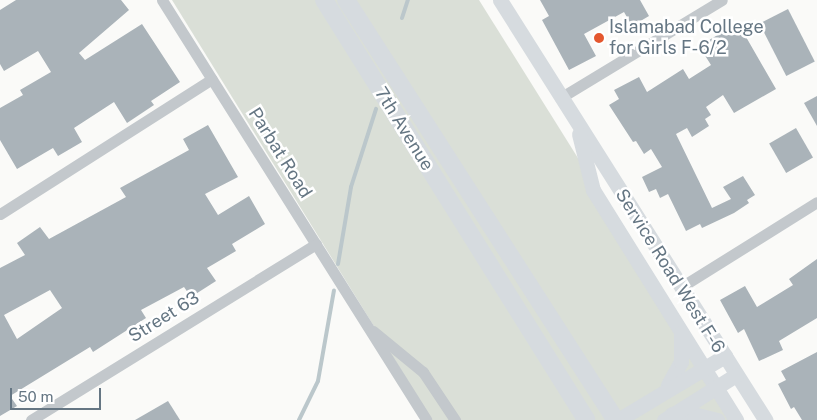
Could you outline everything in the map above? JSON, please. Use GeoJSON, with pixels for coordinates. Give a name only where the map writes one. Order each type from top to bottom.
{"type":"FeatureCollection","features":[{"type":"Feature","properties":{"kind":"main road"},"geometry":{"type":"LineString","coordinates":[[309,0],[329,7]]}},
{"type":"Feature","properties":{"kind":"main road","name":"7th Avenue"},"geometry":{"type":"LineString","coordinates":[[348,1],[503,245],[621,418]]}},
{"type":"Feature","properties":{"kind":"main road","name":"7th Avenue"},"geometry":{"type":"LineString","coordinates":[[329,7],[586,420]]}},
{"type":"Feature","properties":{"kind":"street","name":"Parbat Road"},"geometry":{"type":"LineString","coordinates":[[162,0],[426,420]]}},
{"type":"Feature","properties":{"kind":"street","name":"Service Road West F-6"},"geometry":{"type":"LineString","coordinates":[[500,0],[560,98],[766,420]]}},
{"type":"Feature","properties":{"kind":"street"},"geometry":{"type":"LineString","coordinates":[[560,98],[722,0]]}},
{"type":"Feature","properties":{"kind":"street"},"geometry":{"type":"LineString","coordinates":[[0,214],[212,79]]}},
{"type":"Feature","properties":{"kind":"street","name":"Service Road West F-6"},"geometry":{"type":"LineString","coordinates":[[575,121],[593,190],[736,420]]}},
{"type":"Feature","properties":{"kind":"street"},"geometry":{"type":"LineString","coordinates":[[681,287],[817,202]]}},
{"type":"Feature","properties":{"kind":"street","name":"Street 63"},"geometry":{"type":"LineString","coordinates":[[31,420],[316,244]]}},
{"type":"Feature","properties":{"kind":"street","name":"Parbat Road"},"geometry":{"type":"LineString","coordinates":[[366,325],[423,372],[454,420]]}},
{"type":"Feature","properties":{"kind":"street"},"geometry":{"type":"LineString","coordinates":[[662,392],[674,379],[681,362],[683,344],[679,327]]}},
{"type":"Feature","properties":{"kind":"street"},"geometry":{"type":"LineString","coordinates":[[621,418],[703,366],[725,356]]}},
{"type":"Feature","properties":{"kind":"street"},"geometry":{"type":"LineString","coordinates":[[668,417],[736,375]]}},
{"type":"Feature","properties":{"kind":"street"},"geometry":{"type":"LineString","coordinates":[[668,417],[693,414],[717,420]]}},
{"type":"Feature","properties":{"kind":"shaded area"},"geometry":{"type":"Polygon","coordinates":[[[172,0],[479,0],[742,420],[432,420],[172,0]]]}},
{"type":"Feature","properties":{"kind":"building"},"geometry":{"type":"Polygon","coordinates":[[[16,0],[121,0],[129,10],[79,53],[85,60],[142,24],[180,82],[151,101],[154,105],[127,123],[114,102],[74,128],[82,142],[58,156],[53,148],[17,169],[0,140],[0,108],[23,95],[20,90],[51,72],[38,51],[4,71],[0,64],[0,10],[16,0]]]}},
{"type":"Feature","properties":{"kind":"building"},"geometry":{"type":"Polygon","coordinates":[[[540,0],[640,0],[649,16],[632,26],[624,12],[584,34],[596,56],[569,70],[542,20],[549,16],[540,0]]]}},
{"type":"Feature","properties":{"kind":"building"},"geometry":{"type":"Polygon","coordinates":[[[788,9],[815,62],[786,76],[759,24],[788,9]]]}},
{"type":"Feature","properties":{"kind":"building"},"geometry":{"type":"Polygon","coordinates":[[[738,23],[776,89],[734,113],[723,95],[706,107],[711,115],[705,119],[709,126],[692,137],[687,128],[676,134],[712,208],[731,199],[723,187],[743,176],[755,195],[747,200],[749,203],[734,213],[702,228],[700,224],[686,231],[668,194],[660,198],[656,189],[649,192],[642,177],[662,167],[651,149],[644,154],[636,141],[633,142],[609,105],[619,99],[614,90],[639,77],[647,92],[683,69],[689,79],[711,65],[699,46],[738,23]]]}},
{"type":"Feature","properties":{"kind":"building"},"geometry":{"type":"Polygon","coordinates":[[[817,96],[817,126],[804,103],[817,96]]]}},
{"type":"Feature","properties":{"kind":"building"},"geometry":{"type":"Polygon","coordinates":[[[208,125],[238,177],[205,194],[218,215],[249,196],[265,224],[232,244],[236,251],[207,268],[216,281],[191,297],[184,287],[141,310],[146,318],[93,352],[90,347],[10,396],[17,406],[0,416],[0,268],[25,255],[17,243],[40,227],[49,239],[126,197],[120,188],[189,150],[183,139],[208,125]],[[50,290],[4,315],[17,339],[62,308],[50,290]]]}},
{"type":"Feature","properties":{"kind":"building"},"geometry":{"type":"Polygon","coordinates":[[[796,128],[813,157],[786,173],[769,144],[796,128]]]}},
{"type":"Feature","properties":{"kind":"building"},"geometry":{"type":"Polygon","coordinates":[[[817,259],[817,318],[779,341],[783,350],[759,361],[744,329],[738,333],[720,300],[745,286],[757,307],[793,285],[789,279],[817,259]]]}},
{"type":"Feature","properties":{"kind":"building"},"geometry":{"type":"Polygon","coordinates":[[[817,352],[817,420],[802,420],[794,407],[791,409],[778,384],[786,380],[781,371],[817,352]]]}},
{"type":"Feature","properties":{"kind":"building"},"geometry":{"type":"Polygon","coordinates":[[[168,401],[180,420],[135,420],[168,401]]]}},
{"type":"Feature","properties":{"kind":"waterway"},"geometry":{"type":"LineString","coordinates":[[402,18],[408,0]]}},
{"type":"Feature","properties":{"kind":"waterway"},"geometry":{"type":"LineString","coordinates":[[338,264],[351,187],[376,109]]}},
{"type":"Feature","properties":{"kind":"waterway"},"geometry":{"type":"LineString","coordinates":[[299,420],[318,381],[334,290]]}},
{"type":"Feature","properties":{"kind":"place","name":"Islamabad College for Girls F-6/2"},"geometry":{"type":"Point","coordinates":[599,38]}}]}
